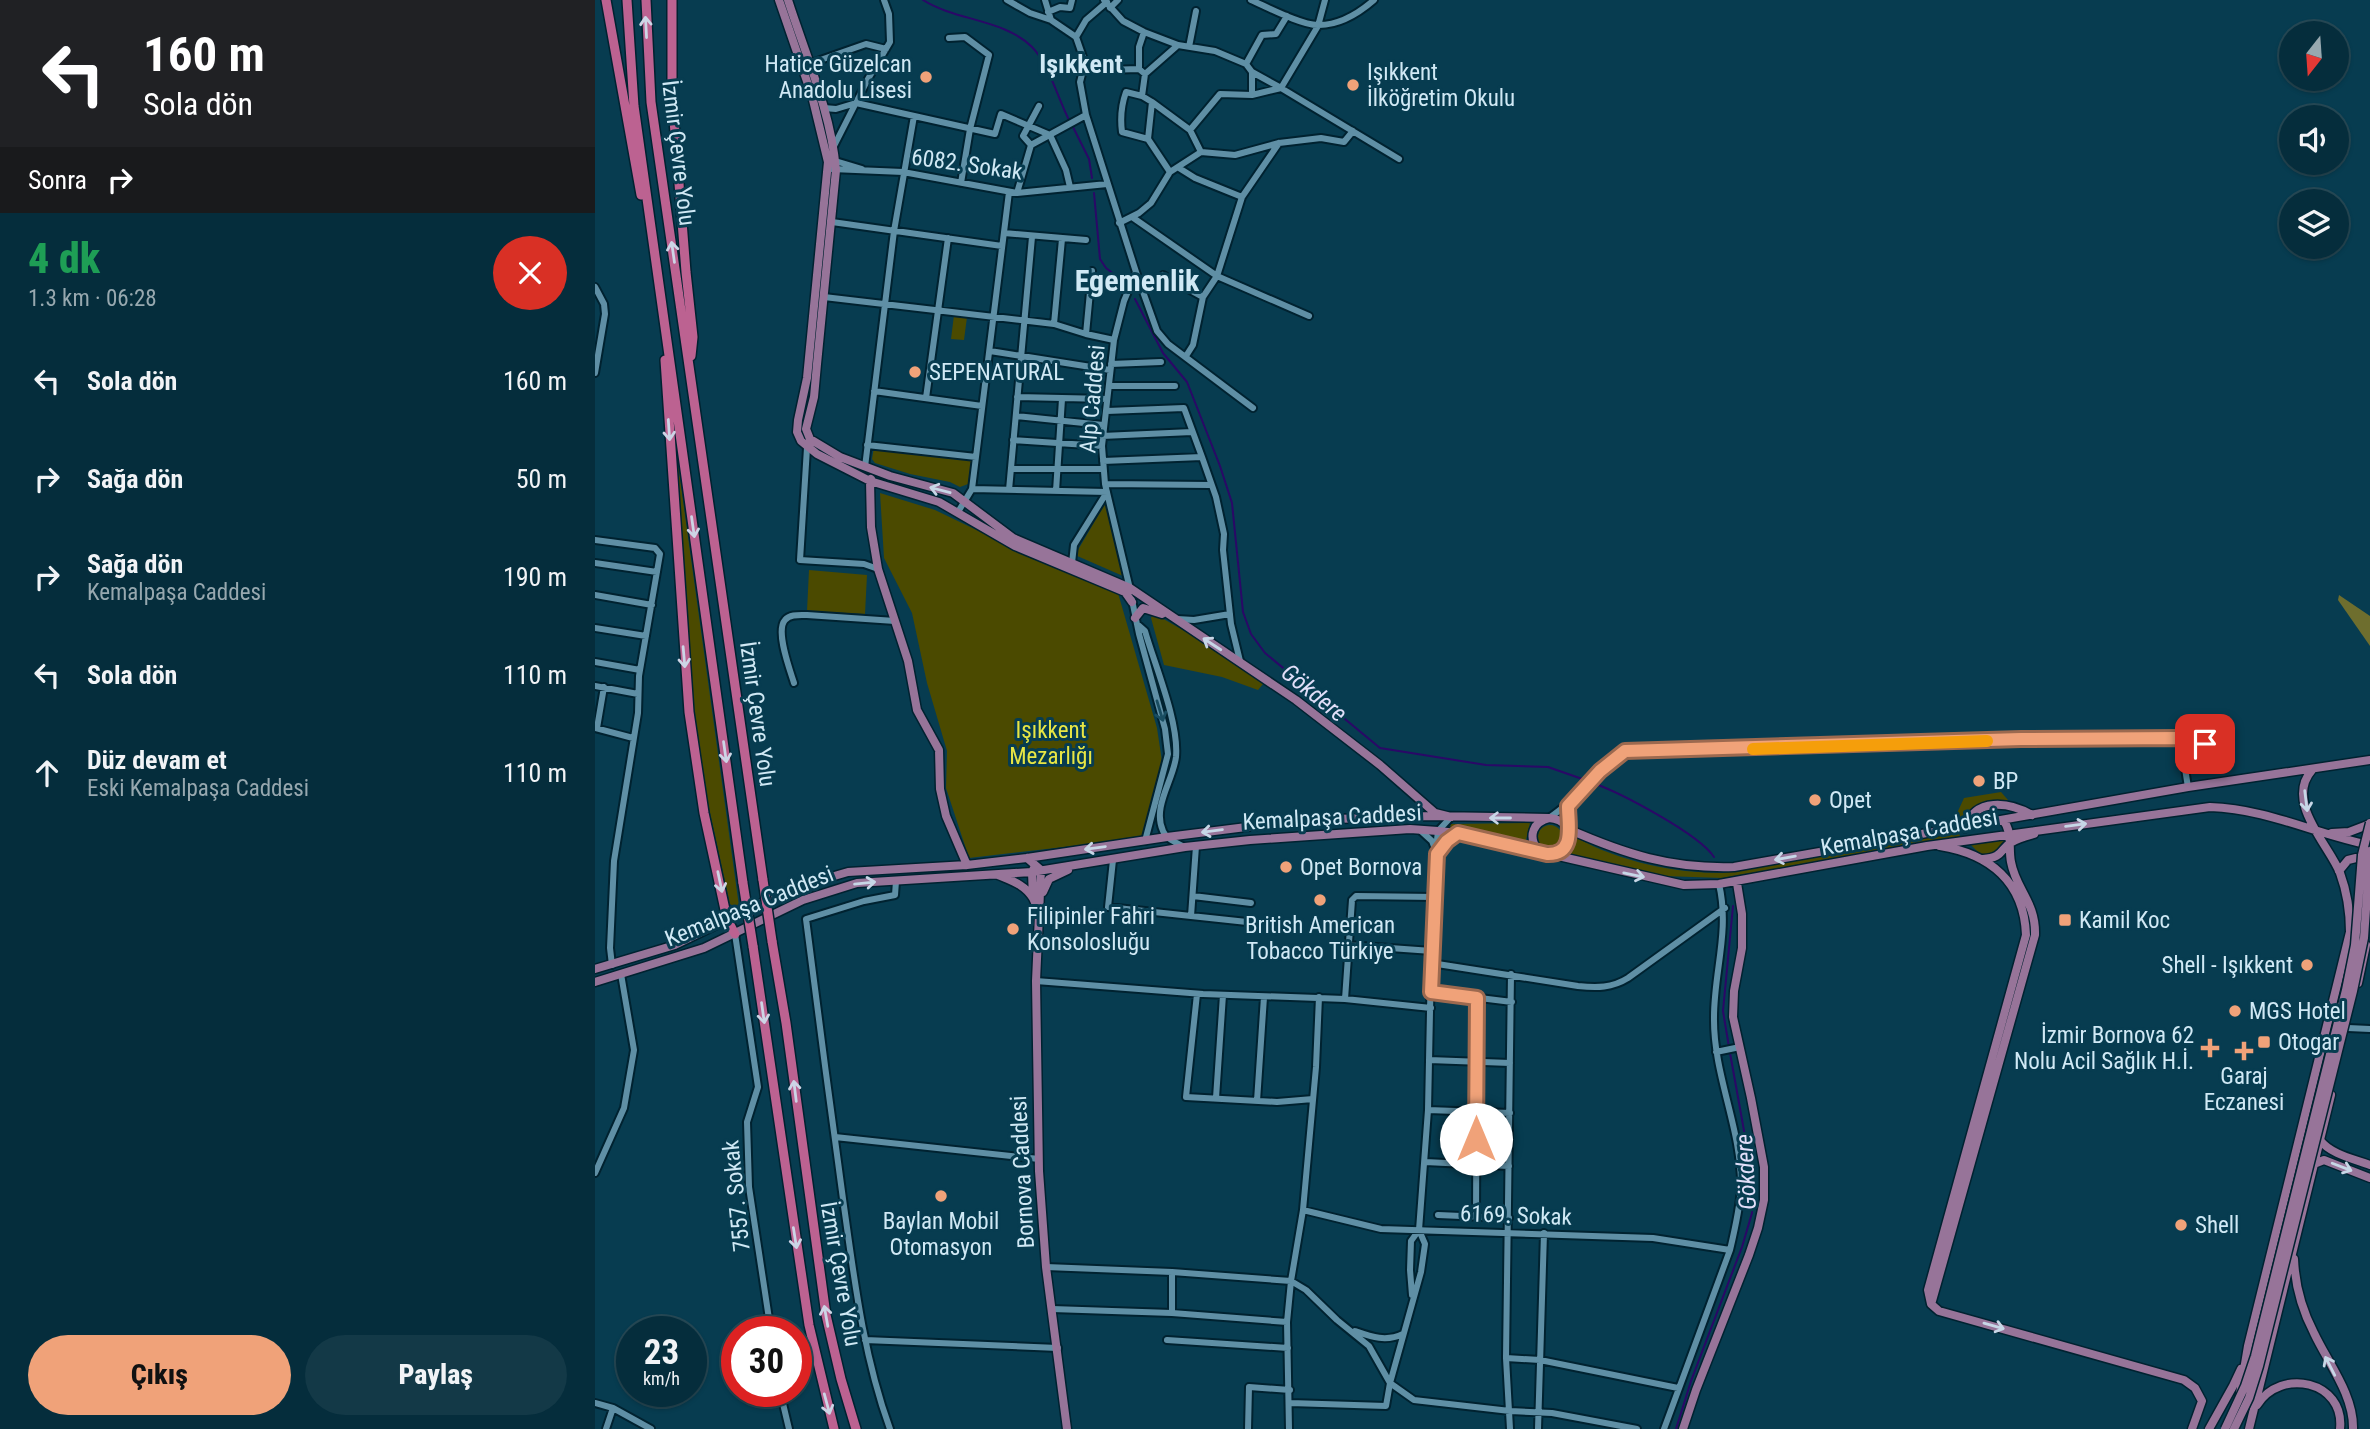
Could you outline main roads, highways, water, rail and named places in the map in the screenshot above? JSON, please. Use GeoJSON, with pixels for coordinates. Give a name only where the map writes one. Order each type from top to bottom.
{"type":"FeatureCollection","features":[{"type":"Feature","properties":{"kind":"highway"},"geometry":{"type":"LineString","coordinates":[[606,0],[643,209],[652,236]]}},
{"type":"Feature","properties":{"kind":"highway","name":"İzmir Çevre Yolu"},"geometry":{"type":"LineString","coordinates":[[627,0],[633,106],[743,883],[809,1325],[834,1429]]}},
{"type":"Feature","properties":{"kind":"highway","name":"İzmir Çevre Yolu"},"geometry":{"type":"LineString","coordinates":[[646,0],[651,102],[786,1023],[826,1315],[856,1429]]}},
{"type":"Feature","properties":{"kind":"highway"},"geometry":{"type":"LineString","coordinates":[[672,0],[672,95],[693,337],[690,368]]}},
{"type":"Feature","properties":{"kind":"highway"},"geometry":{"type":"LineString","coordinates":[[667,338],[664,357],[689,712],[704,813],[727,919],[735,934]]}},
{"type":"Feature","properties":{"kind":"main road"},"geometry":{"type":"LineString","coordinates":[[779,0],[832,160]]}},
{"type":"Feature","properties":{"kind":"main road"},"geometry":{"type":"LineString","coordinates":[[788,0],[834,146],[832,222],[814,397],[806,429],[810,439],[822,448],[878,472],[908,483],[953,493],[1013,538],[1130,588],[1296,700],[1380,765],[1435,813],[1451,817]]}},
{"type":"Feature","properties":{"kind":"main road"},"geometry":{"type":"LineString","coordinates":[[832,169],[807,378],[797,432],[807,448],[870,481],[939,502],[1015,546],[1125,592],[1132,602]]}},
{"type":"Feature","properties":{"kind":"main road"},"geometry":{"type":"LineString","coordinates":[[878,472],[870,481],[871,527],[878,569],[908,660],[917,710],[939,750],[940,789],[946,816],[967,864]]}},
{"type":"Feature","properties":{"kind":"main road"},"geometry":{"type":"LineString","coordinates":[[1135,620],[1143,608],[1186,627]]}},
{"type":"Feature","properties":{"kind":"main road","name":"Kemalpaşa Caddesi"},"geometry":{"type":"LineString","coordinates":[[1568,829],[1622,852],[1647,859],[1703,868],[1753,864],[2188,787],[2370,761]]}},
{"type":"Feature","properties":{"kind":"main road"},"geometry":{"type":"LineString","coordinates":[[2209,1429],[2240,1370],[2248,1346],[2349,942],[2350,916],[2339,871],[2308,815],[2304,794],[2305,780],[2312,770]]}},
{"type":"Feature","properties":{"kind":"main road"},"geometry":{"type":"LineString","coordinates":[[1404,788],[1418,806],[1420,817],[1410,830]]}},
{"type":"Feature","properties":{"kind":"main road"},"geometry":{"type":"LineString","coordinates":[[2032,815],[2008,805],[1985,806],[1976,810],[1966,826],[1965,840],[1970,850],[2000,872],[2015,891],[2024,916],[2025,940],[1928,1290],[1931,1304],[1939,1311],[2182,1380],[2197,1389],[2202,1403],[2192,1429]]}},
{"type":"Feature","properties":{"kind":"main road"},"geometry":{"type":"LineString","coordinates":[[1927,846],[1945,847],[1992,859],[1999,855],[2009,838],[2051,828],[2210,807],[2255,811],[2315,831],[2370,845]]}},
{"type":"Feature","properties":{"kind":"main road"},"geometry":{"type":"LineString","coordinates":[[1549,818],[1560,820],[1568,829],[1569,840],[1563,850],[1547,854],[1537,849],[1533,833],[1538,823],[1549,818]]}},
{"type":"Feature","properties":{"kind":"main road","name":"Kemalpaşa Caddesi"},"geometry":{"type":"LineString","coordinates":[[595,969],[675,945],[790,889],[848,872],[1027,858],[1302,820],[1549,818]]}},
{"type":"Feature","properties":{"kind":"main road"},"geometry":{"type":"LineString","coordinates":[[1931,1304],[2035,935],[2031,907],[2013,871],[2009,838],[2003,820]]}},
{"type":"Feature","properties":{"kind":"main road"},"geometry":{"type":"LineString","coordinates":[[2315,831],[2349,832],[2370,824]]}},
{"type":"Feature","properties":{"kind":"main road"},"geometry":{"type":"LineString","coordinates":[[2225,1429],[2242,1396],[2255,1356],[2349,978],[2357,929],[2362,855],[2370,824]]}},
{"type":"Feature","properties":{"kind":"main road","name":"Kemalpaşa Caddesi"},"geometry":{"type":"LineString","coordinates":[[595,982],[704,948],[803,900],[857,883],[1081,865],[1185,847],[1306,835],[1438,831],[1458,833],[1684,885],[1737,883],[1927,846],[1965,840],[2009,838]]}},
{"type":"Feature","properties":{"kind":"main road"},"geometry":{"type":"LineString","coordinates":[[2234,1429],[2249,1398],[2259,1366],[2355,981],[2364,938],[2370,851]]}},
{"type":"Feature","properties":{"kind":"main road"},"geometry":{"type":"LineString","coordinates":[[1033,898],[1036,869],[1044,856]]}},
{"type":"Feature","properties":{"kind":"main road"},"geometry":{"type":"LineString","coordinates":[[1027,858],[1036,869]]}},
{"type":"Feature","properties":{"kind":"main road"},"geometry":{"type":"LineString","coordinates":[[2339,871],[2344,863],[2352,859],[2365,861],[2370,866]]}},
{"type":"Feature","properties":{"kind":"main road","name":"Bornova Caddesi"},"geometry":{"type":"LineString","coordinates":[[1039,912],[1044,887],[1049,879],[1081,865]]}},
{"type":"Feature","properties":{"kind":"main road","name":"Bornova Caddesi"},"geometry":{"type":"LineString","coordinates":[[1036,869],[1039,912],[1036,981],[1039,1159],[1046,1267],[1067,1429]]}},
{"type":"Feature","properties":{"kind":"main road"},"geometry":{"type":"LineString","coordinates":[[995,874],[1027,889],[1039,912]]}},
{"type":"Feature","properties":{"kind":"main road"},"geometry":{"type":"LineString","coordinates":[[1683,1429],[1749,1255],[1764,1200],[1763,1167],[1733,1017],[1734,991],[1742,948],[1742,914],[1737,883]]}},
{"type":"Feature","properties":{"kind":"main road"},"geometry":{"type":"LineString","coordinates":[[2249,1429],[2364,958],[2370,893]]}},
{"type":"Feature","properties":{"kind":"main road"},"geometry":{"type":"LineString","coordinates":[[2320,1140],[2332,1151],[2370,1165]]}},
{"type":"Feature","properties":{"kind":"main road"},"geometry":{"type":"LineString","coordinates":[[2314,1164],[2324,1160],[2370,1178]]}},
{"type":"Feature","properties":{"kind":"main road"},"geometry":{"type":"LineString","coordinates":[[2294,1247],[2295,1272],[2302,1304],[2313,1332],[2350,1403],[2353,1429]]}},
{"type":"Feature","properties":{"kind":"main road"},"geometry":{"type":"LineString","coordinates":[[2234,1429],[2248,1346]]}},
{"type":"Feature","properties":{"kind":"main road"},"geometry":{"type":"LineString","coordinates":[[2252,1413],[2268,1391],[2287,1383],[2302,1383],[2323,1390],[2333,1400],[2340,1413],[2340,1429]]}},
{"type":"Feature","properties":{"kind":"waterway","name":"Gökdere"},"geometry":{"type":"LineString","coordinates":[[923,0],[936,7],[1008,31],[1032,47],[1048,72],[1069,120]]}},
{"type":"Feature","properties":{"kind":"waterway","name":"Gökdere"},"geometry":{"type":"LineString","coordinates":[[1072,125],[1089,159],[1092,178]]}},
{"type":"Feature","properties":{"kind":"waterway","name":"Gökdere"},"geometry":{"type":"LineString","coordinates":[[1094,193],[1100,259],[1106,268],[1124,282]]}},
{"type":"Feature","properties":{"kind":"waterway","name":"Gökdere"},"geometry":{"type":"LineString","coordinates":[[1135,299],[1163,353],[1187,382],[1220,466],[1232,503],[1243,612],[1251,634],[1265,653],[1380,748],[1486,765],[1548,767],[1588,781]]}},
{"type":"Feature","properties":{"kind":"waterway","name":"Gökdere"},"geometry":{"type":"LineString","coordinates":[[1593,783],[1677,826],[1714,857]]}},
{"type":"Feature","properties":{"kind":"waterway","name":"Gökdere"},"geometry":{"type":"LineString","coordinates":[[1729,1047],[1723,1011],[1733,906]]}},
{"type":"Feature","properties":{"kind":"waterway","name":"Gökdere"},"geometry":{"type":"LineString","coordinates":[[1676,1429],[1752,1213],[1750,1164],[1730,1053]]}},
{"type":"Feature","properties":{"kind":"place","name":"Hatice Güzelcan Anadolu Lisesi"},"geometry":{"type":"Point","coordinates":[926,77]}},
{"type":"Feature","properties":{"kind":"place","name":"Işıkkent İlköğretim Okulu"},"geometry":{"type":"Point","coordinates":[1353,85]}},
{"type":"Feature","properties":{"kind":"place","name":"SEPENATURAL"},"geometry":{"type":"Point","coordinates":[915,372]}},
{"type":"Feature","properties":{"kind":"place","name":"BP"},"geometry":{"type":"Point","coordinates":[1979,781]}},
{"type":"Feature","properties":{"kind":"place","name":"Opet"},"geometry":{"type":"Point","coordinates":[1815,800]}},
{"type":"Feature","properties":{"kind":"place","name":"Opet Bornova"},"geometry":{"type":"Point","coordinates":[1286,867]}},
{"type":"Feature","properties":{"kind":"place","name":"British American Tobacco Türkiye"},"geometry":{"type":"Point","coordinates":[1320,900]}},
{"type":"Feature","properties":{"kind":"place","name":"Kamil Koc"},"geometry":{"type":"Point","coordinates":[2065,920]}},
{"type":"Feature","properties":{"kind":"place","name":"Filipinler Fahri Konsolosluğu"},"geometry":{"type":"Point","coordinates":[1013,929]}},
{"type":"Feature","properties":{"kind":"place","name":"Shell - Işıkkent"},"geometry":{"type":"Point","coordinates":[2307,965]}},
{"type":"Feature","properties":{"kind":"place","name":"MGS Hotel"},"geometry":{"type":"Point","coordinates":[2235,1011]}},
{"type":"Feature","properties":{"kind":"place","name":"Otogar"},"geometry":{"type":"Point","coordinates":[2264,1042]}},
{"type":"Feature","properties":{"kind":"place","name":"İzmir Bornova 62 Nolu Acil Sağlık H.İ."},"geometry":{"type":"Point","coordinates":[2210,1048]}},
{"type":"Feature","properties":{"kind":"place","name":"Garaj Eczanesi"},"geometry":{"type":"Point","coordinates":[2244,1051]}},
{"type":"Feature","properties":{"kind":"place","name":"Baylan Mobil Otomasyon"},"geometry":{"type":"Point","coordinates":[941,1196]}},
{"type":"Feature","properties":{"kind":"place","name":"Shell"},"geometry":{"type":"Point","coordinates":[2181,1225]}},
{"type":"Feature","properties":{"kind":"district","name":"Işıkkent"},"geometry":{"type":"Point","coordinates":[1081,64]}},
{"type":"Feature","properties":{"kind":"district","name":"Egemenlik"},"geometry":{"type":"Point","coordinates":[1137,281]}},
{"type":"Feature","properties":{"kind":"park label","name":"Işıkkent Mezarlığı"},"geometry":{"type":"Point","coordinates":[1051,743]}}]}
